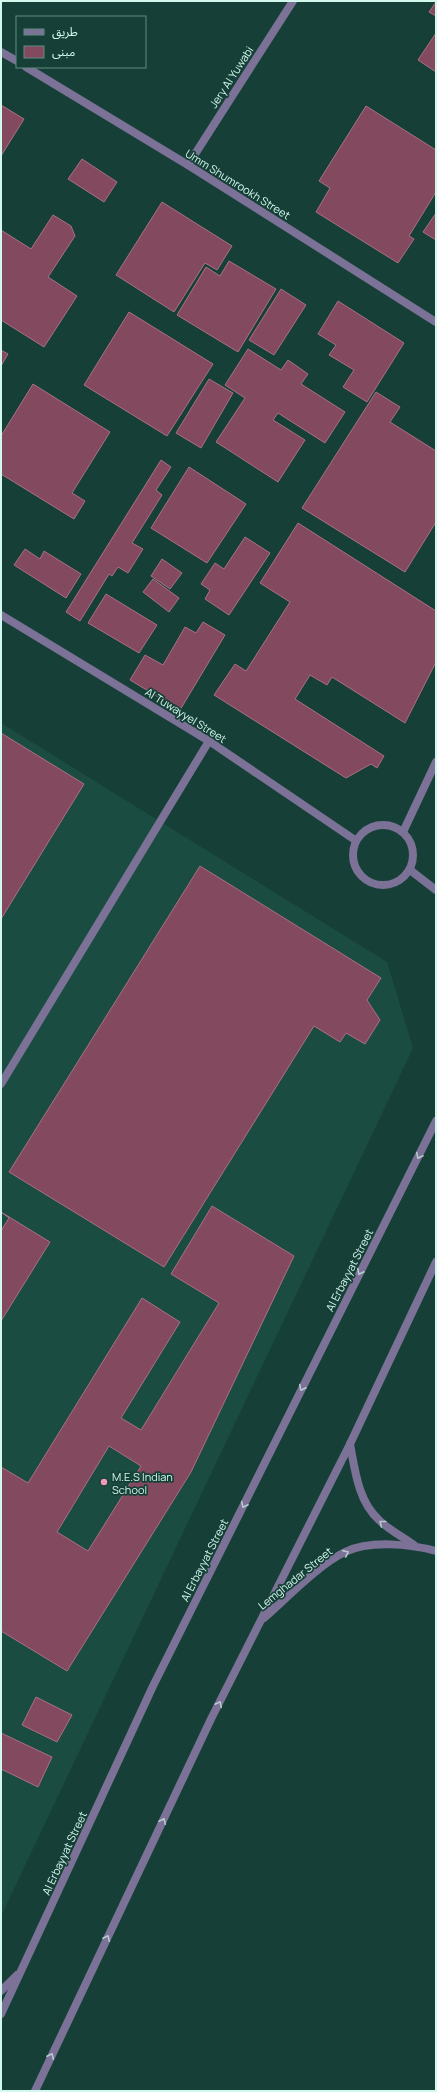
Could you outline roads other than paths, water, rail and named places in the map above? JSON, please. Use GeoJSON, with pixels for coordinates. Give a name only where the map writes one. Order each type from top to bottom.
{"type":"FeatureCollection","features":[{"type":"Feature","properties":{"kind":"street","name":"Jery Al Yuwabi"},"geometry":{"type":"LineString","coordinates":[[188,165],[293,1]]}},
{"type":"Feature","properties":{"kind":"street"},"geometry":{"type":"LineString","coordinates":[[1,52],[16,60]]}},
{"type":"Feature","properties":{"kind":"street","name":"Umm Shumrookh Street"},"geometry":{"type":"LineString","coordinates":[[28,68],[188,165],[436,322]]}},
{"type":"Feature","properties":{"kind":"street","name":"Al Tuwayyel Street"},"geometry":{"type":"LineString","coordinates":[[1,615],[209,741],[355,840]]}},
{"type":"Feature","properties":{"kind":"street"},"geometry":{"type":"LineString","coordinates":[[1,1084],[209,741]]}},
{"type":"Feature","properties":{"kind":"street"},"geometry":{"type":"LineString","coordinates":[[403,832],[436,762]]}},
{"type":"Feature","properties":{"kind":"street"},"geometry":{"type":"LineString","coordinates":[[377,825],[391,825],[403,832],[412,843],[414,857],[410,870],[398,882],[383,886],[367,882],[356,871],[351,856],[355,840],[365,830],[377,825]]}},
{"type":"Feature","properties":{"kind":"street"},"geometry":{"type":"LineString","coordinates":[[410,870],[436,890]]}},
{"type":"Feature","properties":{"kind":"street","name":"Al Erbayyat Street"},"geometry":{"type":"LineString","coordinates":[[1,2014],[153,1686],[436,1121]]}},
{"type":"Feature","properties":{"kind":"street"},"geometry":{"type":"LineString","coordinates":[[35,2091],[211,1719],[350,1444],[436,1262]]}},
{"type":"Feature","properties":{"kind":"street","name":"Lemghadar Street"},"geometry":{"type":"LineString","coordinates":[[350,1444],[358,1486],[368,1506],[378,1520],[414,1545]]}},
{"type":"Feature","properties":{"kind":"street","name":"Lemghadar Street"},"geometry":{"type":"LineString","coordinates":[[261,1620],[329,1562],[346,1552],[364,1546],[414,1545],[436,1551]]}},
{"type":"Feature","properties":{"kind":"street"},"geometry":{"type":"LineString","coordinates":[[1,1992],[22,1970]]}},
{"type":"Feature","properties":{"kind":"place","name":"M.E.S Indian School"},"geometry":{"type":"Point","coordinates":[104,1482]}}]}
